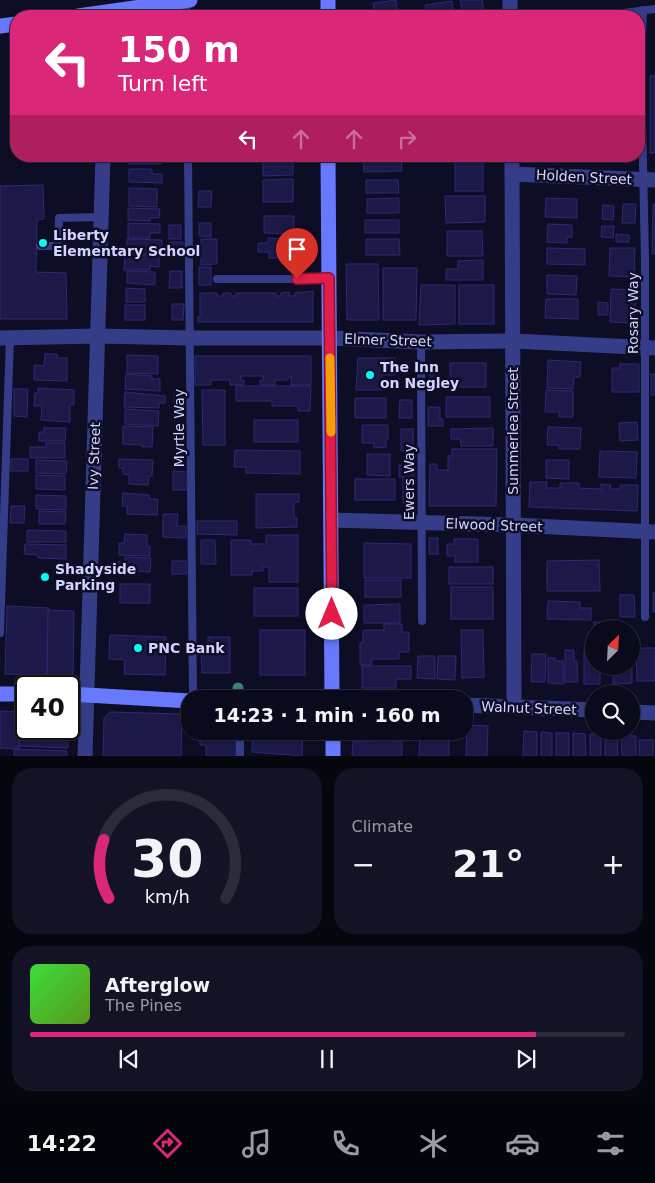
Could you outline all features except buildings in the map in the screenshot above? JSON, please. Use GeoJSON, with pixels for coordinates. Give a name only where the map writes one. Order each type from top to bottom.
{"type":"FeatureCollection","features":[{"type":"Feature","properties":{"kind":"street"},"geometry":{"type":"LineString","coordinates":[[126,5],[190,0]]}},
{"type":"Feature","properties":{"kind":"street","name":"Ivy Street"},"geometry":{"type":"LineString","coordinates":[[85,756],[103,162]]}},
{"type":"Feature","properties":{"kind":"street"},"geometry":{"type":"LineString","coordinates":[[328,162],[332,690]]}},
{"type":"Feature","properties":{"kind":"street","name":"Summerlea Street"},"geometry":{"type":"LineString","coordinates":[[512,162],[514,706]]}},
{"type":"Feature","properties":{"kind":"street","name":"Holden Street"},"geometry":{"type":"LineString","coordinates":[[512,174],[650,180]]}},
{"type":"Feature","properties":{"kind":"street","name":"Elmer Street"},"geometry":{"type":"LineString","coordinates":[[5,338],[98,336],[330,338],[421,342],[513,341],[650,348]]}},
{"type":"Feature","properties":{"kind":"street","name":"Elwood Street"},"geometry":{"type":"LineString","coordinates":[[332,520],[514,525],[651,532]]}},
{"type":"Feature","properties":{"kind":"street"},"geometry":{"type":"LineString","coordinates":[[0,694],[15,694]]}},
{"type":"Feature","properties":{"kind":"street"},"geometry":{"type":"LineString","coordinates":[[80,694],[181,699]]}},
{"type":"Feature","properties":{"kind":"street","name":"Walnut Street"},"geometry":{"type":"LineString","coordinates":[[473,705],[585,710]]}},
{"type":"Feature","properties":{"kind":"street"},"geometry":{"type":"LineString","coordinates":[[640,712],[655,713]]}},
{"type":"Feature","properties":{"kind":"street"},"geometry":{"type":"LineString","coordinates":[[333,740],[333,756]]}},
{"type":"Feature","properties":{"kind":"lane"},"geometry":{"type":"LineString","coordinates":[[643,10],[655,9]]}},
{"type":"Feature","properties":{"kind":"lane","name":"Rosary Way"},"geometry":{"type":"LineString","coordinates":[[645,153],[650,180],[651,532],[646,617]]}},
{"type":"Feature","properties":{"kind":"lane","name":"Myrtle Way"},"geometry":{"type":"LineString","coordinates":[[188,162],[191,690]]}},
{"type":"Feature","properties":{"kind":"lane"},"geometry":{"type":"LineString","coordinates":[[40,246],[58,246],[60,218],[101,217]]}},
{"type":"Feature","properties":{"kind":"lane"},"geometry":{"type":"LineString","coordinates":[[217,279],[329,278]]}},
{"type":"Feature","properties":{"kind":"lane"},"geometry":{"type":"LineString","coordinates":[[0,633],[5,338]]}},
{"type":"Feature","properties":{"kind":"lane","name":"Ewers Way"},"geometry":{"type":"LineString","coordinates":[[421,342],[422,621]]}},
{"type":"Feature","properties":{"kind":"lane"},"geometry":{"type":"LineString","coordinates":[[240,740],[240,756]]}},
{"type":"Feature","properties":{"kind":"slow traffic"},"geometry":{"type":"LineString","coordinates":[[330,358],[331,432]]}},
{"type":"Feature","properties":{"kind":"place","name":"Liberty Elementary School"},"geometry":{"type":"Point","coordinates":[43,243]}},
{"type":"Feature","properties":{"kind":"place","name":"The Inn on Negley"},"geometry":{"type":"Point","coordinates":[370,375]}},
{"type":"Feature","properties":{"kind":"place","name":"Shadyside Parking"},"geometry":{"type":"Point","coordinates":[45,577]}},
{"type":"Feature","properties":{"kind":"place","name":"PNC Bank"},"geometry":{"type":"Point","coordinates":[138,648]}},
{"type":"Feature","properties":{"kind":"route"},"geometry":{"type":"LineString","coordinates":[[297,279],[329,278],[332,614]]}}]}
